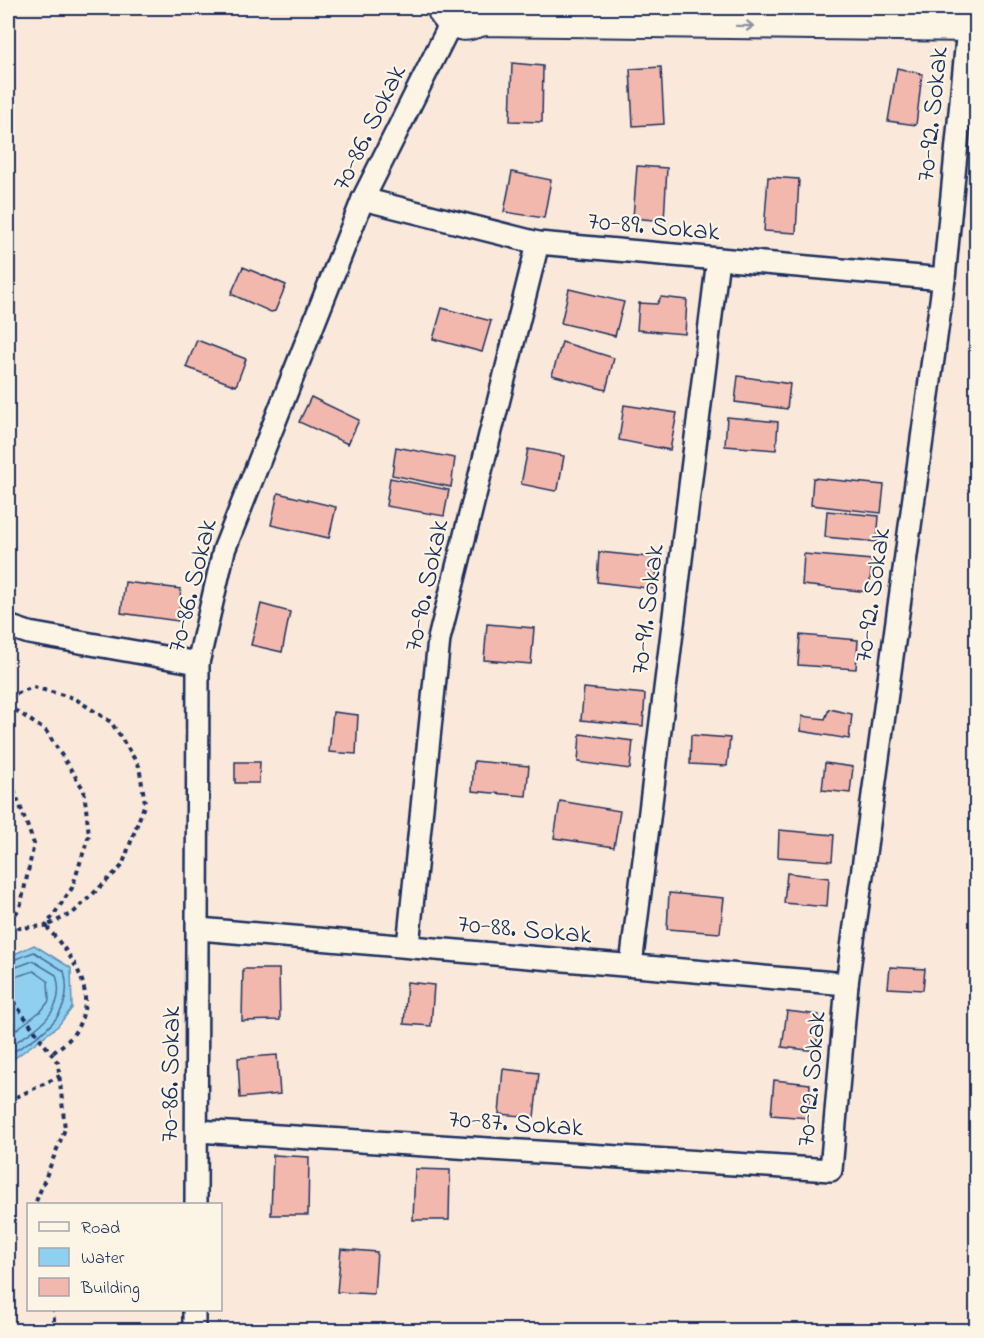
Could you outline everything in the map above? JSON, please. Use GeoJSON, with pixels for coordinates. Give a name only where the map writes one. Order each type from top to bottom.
{"type":"FeatureCollection","features":[{"type":"Feature","properties":{"kind":"street"},"geometry":{"type":"LineString","coordinates":[[443,12],[464,27],[483,16],[484,22],[972,28]]}},
{"type":"Feature","properties":{"kind":"street","name":"70-86. Sokak"},"geometry":{"type":"LineString","coordinates":[[196,1203],[199,929],[198,663],[224,550],[363,199],[443,12]]}},
{"type":"Feature","properties":{"kind":"street","name":"70-92. Sokak"},"geometry":{"type":"LineString","coordinates":[[831,1170],[847,984],[944,279],[972,28]]}},
{"type":"Feature","properties":{"kind":"street","name":"70-89. Sokak"},"geometry":{"type":"LineString","coordinates":[[363,199],[538,243],[944,279]]}},
{"type":"Feature","properties":{"kind":"street","name":"70-90. Sokak"},"geometry":{"type":"LineString","coordinates":[[408,946],[439,639],[538,243]]}},
{"type":"Feature","properties":{"kind":"street","name":"70-91. Sokak"},"geometry":{"type":"LineString","coordinates":[[631,966],[718,259]]}},
{"type":"Feature","properties":{"kind":"street"},"geometry":{"type":"LineString","coordinates":[[8,626],[29,633],[198,663]]}},
{"type":"Feature","properties":{"kind":"street","name":"70-88. Sokak"},"geometry":{"type":"LineString","coordinates":[[199,929],[847,984]]}},
{"type":"Feature","properties":{"kind":"street","name":"70-87. Sokak"},"geometry":{"type":"LineString","coordinates":[[197,1131],[831,1170]]}},
{"type":"Feature","properties":{"kind":"street"},"geometry":{"type":"LineString","coordinates":[[194,1311],[194,1330]]}},
{"type":"Feature","properties":{"kind":"path"},"geometry":{"type":"LineString","coordinates":[[8,697],[33,687],[74,698],[111,722],[139,766],[145,803],[122,866],[73,913],[46,926],[8,929]]}},
{"type":"Feature","properties":{"kind":"path"},"geometry":{"type":"LineString","coordinates":[[8,705],[46,731],[84,789],[89,836],[72,888],[46,926]]}},
{"type":"Feature","properties":{"kind":"path"},"geometry":{"type":"LineString","coordinates":[[8,773],[34,844],[21,904],[8,929]]}},
{"type":"Feature","properties":{"kind":"path"},"geometry":{"type":"LineString","coordinates":[[46,926],[66,949],[84,978],[83,1012],[73,1035],[52,1054]]}},
{"type":"Feature","properties":{"kind":"path"},"geometry":{"type":"LineString","coordinates":[[8,994],[58,1063],[60,1076],[66,1129],[35,1203]]}},
{"type":"Feature","properties":{"kind":"path"},"geometry":{"type":"LineString","coordinates":[[8,1101],[60,1076]]}},
{"type":"Feature","properties":{"kind":"path"},"geometry":{"type":"LineString","coordinates":[[54,1311],[54,1330]]}},
{"type":"Feature","properties":{"kind":"water"},"geometry":{"type":"Polygon","coordinates":[[[34,945],[71,968],[72,1008],[58,1026],[8,1063],[8,957],[34,945]]]}},
{"type":"Feature","properties":{"kind":"building"},"geometry":{"type":"Polygon","coordinates":[[[512,63],[543,66],[542,122],[510,121],[512,63]]]}},
{"type":"Feature","properties":{"kind":"building"},"geometry":{"type":"Polygon","coordinates":[[[661,67],[664,124],[633,126],[630,69],[661,67]]]}},
{"type":"Feature","properties":{"kind":"building"},"geometry":{"type":"Polygon","coordinates":[[[897,68],[922,74],[916,125],[888,121],[897,68]]]}},
{"type":"Feature","properties":{"kind":"building"},"geometry":{"type":"Polygon","coordinates":[[[637,166],[667,168],[664,221],[633,218],[637,166]]]}},
{"type":"Feature","properties":{"kind":"building"},"geometry":{"type":"Polygon","coordinates":[[[512,172],[551,180],[544,218],[504,212],[512,172]]]}},
{"type":"Feature","properties":{"kind":"building"},"geometry":{"type":"Polygon","coordinates":[[[768,177],[799,179],[796,233],[764,231],[768,177]]]}},
{"type":"Feature","properties":{"kind":"building"},"geometry":{"type":"Polygon","coordinates":[[[243,267],[286,285],[275,311],[271,312],[231,294],[243,267]]]}},
{"type":"Feature","properties":{"kind":"building"},"geometry":{"type":"Polygon","coordinates":[[[569,289],[624,302],[615,336],[561,323],[569,289]]]}},
{"type":"Feature","properties":{"kind":"building"},"geometry":{"type":"Polygon","coordinates":[[[661,297],[687,300],[685,334],[637,330],[639,303],[657,304],[661,297]]]}},
{"type":"Feature","properties":{"kind":"building"},"geometry":{"type":"Polygon","coordinates":[[[442,308],[491,321],[482,352],[433,339],[442,308]]]}},
{"type":"Feature","properties":{"kind":"building"},"geometry":{"type":"Polygon","coordinates":[[[197,340],[246,359],[236,386],[186,367],[197,340]]]}},
{"type":"Feature","properties":{"kind":"building"},"geometry":{"type":"Polygon","coordinates":[[[562,342],[614,358],[606,390],[552,375],[562,342]]]}},
{"type":"Feature","properties":{"kind":"building"},"geometry":{"type":"Polygon","coordinates":[[[738,376],[790,384],[787,409],[735,402],[738,376]]]}},
{"type":"Feature","properties":{"kind":"building"},"geometry":{"type":"Polygon","coordinates":[[[311,397],[359,420],[348,444],[299,422],[311,397]]]}},
{"type":"Feature","properties":{"kind":"building"},"geometry":{"type":"Polygon","coordinates":[[[624,405],[677,413],[670,450],[619,440],[624,405]]]}},
{"type":"Feature","properties":{"kind":"building"},"geometry":{"type":"Polygon","coordinates":[[[727,417],[778,422],[776,450],[725,446],[727,417]]]}},
{"type":"Feature","properties":{"kind":"building"},"geometry":{"type":"Polygon","coordinates":[[[396,447],[455,458],[451,487],[392,475],[396,447]]]}},
{"type":"Feature","properties":{"kind":"building"},"geometry":{"type":"Polygon","coordinates":[[[528,449],[564,456],[558,489],[555,491],[521,484],[528,449]]]}},
{"type":"Feature","properties":{"kind":"building"},"geometry":{"type":"Polygon","coordinates":[[[390,478],[449,490],[444,516],[386,506],[390,478]]]}},
{"type":"Feature","properties":{"kind":"building"},"geometry":{"type":"Polygon","coordinates":[[[813,478],[884,485],[881,513],[811,505],[813,478]]]}},
{"type":"Feature","properties":{"kind":"building"},"geometry":{"type":"Polygon","coordinates":[[[278,493],[336,507],[329,538],[271,525],[278,493]]]}},
{"type":"Feature","properties":{"kind":"building"},"geometry":{"type":"Polygon","coordinates":[[[827,511],[879,516],[877,542],[825,537],[827,511]]]}},
{"type":"Feature","properties":{"kind":"building"},"geometry":{"type":"Polygon","coordinates":[[[599,552],[658,558],[655,589],[597,582],[599,552]]]}},
{"type":"Feature","properties":{"kind":"building"},"geometry":{"type":"Polygon","coordinates":[[[804,554],[872,560],[869,592],[802,585],[804,554]]]}},
{"type":"Feature","properties":{"kind":"building"},"geometry":{"type":"Polygon","coordinates":[[[125,582],[181,589],[178,621],[121,613],[125,582]]]}},
{"type":"Feature","properties":{"kind":"building"},"geometry":{"type":"Polygon","coordinates":[[[261,604],[290,612],[282,652],[251,645],[261,604]]]}},
{"type":"Feature","properties":{"kind":"building"},"geometry":{"type":"Polygon","coordinates":[[[487,624],[534,628],[531,664],[484,660],[487,624]]]}},
{"type":"Feature","properties":{"kind":"building"},"geometry":{"type":"Polygon","coordinates":[[[800,635],[858,640],[856,669],[798,665],[800,635]]]}},
{"type":"Feature","properties":{"kind":"building"},"geometry":{"type":"Polygon","coordinates":[[[584,688],[645,694],[643,726],[581,720],[584,688]]]}},
{"type":"Feature","properties":{"kind":"building"},"geometry":{"type":"Polygon","coordinates":[[[829,709],[852,714],[849,739],[801,731],[802,716],[825,719],[829,709]]]}},
{"type":"Feature","properties":{"kind":"building"},"geometry":{"type":"Polygon","coordinates":[[[333,712],[358,715],[356,754],[329,752],[333,712]]]}},
{"type":"Feature","properties":{"kind":"building"},"geometry":{"type":"Polygon","coordinates":[[[580,734],[633,741],[630,769],[578,762],[580,734]]]}},
{"type":"Feature","properties":{"kind":"building"},"geometry":{"type":"Polygon","coordinates":[[[691,735],[730,738],[727,766],[690,764],[691,735]]]}},
{"type":"Feature","properties":{"kind":"building"},"geometry":{"type":"Polygon","coordinates":[[[474,761],[529,766],[526,796],[472,791],[474,761]]]}},
{"type":"Feature","properties":{"kind":"building"},"geometry":{"type":"Polygon","coordinates":[[[235,762],[260,762],[259,783],[235,783],[235,762]]]}},
{"type":"Feature","properties":{"kind":"building"},"geometry":{"type":"Polygon","coordinates":[[[825,763],[853,767],[850,793],[822,790],[825,763]]]}},
{"type":"Feature","properties":{"kind":"building"},"geometry":{"type":"Polygon","coordinates":[[[560,801],[620,811],[614,847],[554,838],[560,801]]]}},
{"type":"Feature","properties":{"kind":"building"},"geometry":{"type":"Polygon","coordinates":[[[779,830],[834,835],[832,861],[778,857],[779,830]]]}},
{"type":"Feature","properties":{"kind":"building"},"geometry":{"type":"Polygon","coordinates":[[[787,873],[829,878],[827,907],[784,903],[787,873]]]}},
{"type":"Feature","properties":{"kind":"building"},"geometry":{"type":"Polygon","coordinates":[[[669,893],[724,898],[720,933],[667,929],[669,893]]]}},
{"type":"Feature","properties":{"kind":"building"},"geometry":{"type":"Polygon","coordinates":[[[890,967],[925,969],[923,990],[888,988],[890,967]]]}},
{"type":"Feature","properties":{"kind":"building"},"geometry":{"type":"Polygon","coordinates":[[[243,969],[279,969],[280,1020],[242,1021],[243,969]]]}},
{"type":"Feature","properties":{"kind":"building"},"geometry":{"type":"Polygon","coordinates":[[[407,982],[434,985],[431,1026],[404,1024],[407,982]]]}},
{"type":"Feature","properties":{"kind":"building"},"geometry":{"type":"Polygon","coordinates":[[[787,1011],[819,1015],[816,1051],[782,1047],[787,1011]]]}},
{"type":"Feature","properties":{"kind":"building"},"geometry":{"type":"Polygon","coordinates":[[[277,1055],[280,1094],[240,1098],[238,1058],[277,1055]]]}},
{"type":"Feature","properties":{"kind":"building"},"geometry":{"type":"Polygon","coordinates":[[[503,1069],[539,1073],[534,1117],[499,1114],[503,1069]]]}},
{"type":"Feature","properties":{"kind":"building"},"geometry":{"type":"Polygon","coordinates":[[[774,1080],[810,1084],[808,1118],[771,1115],[774,1080]]]}},
{"type":"Feature","properties":{"kind":"building"},"geometry":{"type":"Polygon","coordinates":[[[273,1155],[309,1157],[308,1215],[271,1215],[273,1155]]]}},
{"type":"Feature","properties":{"kind":"building"},"geometry":{"type":"Polygon","coordinates":[[[415,1169],[450,1170],[449,1220],[413,1220],[415,1169]]]}},
{"type":"Feature","properties":{"kind":"building"},"geometry":{"type":"Polygon","coordinates":[[[341,1249],[377,1252],[374,1294],[337,1292],[341,1249]]]}}]}
